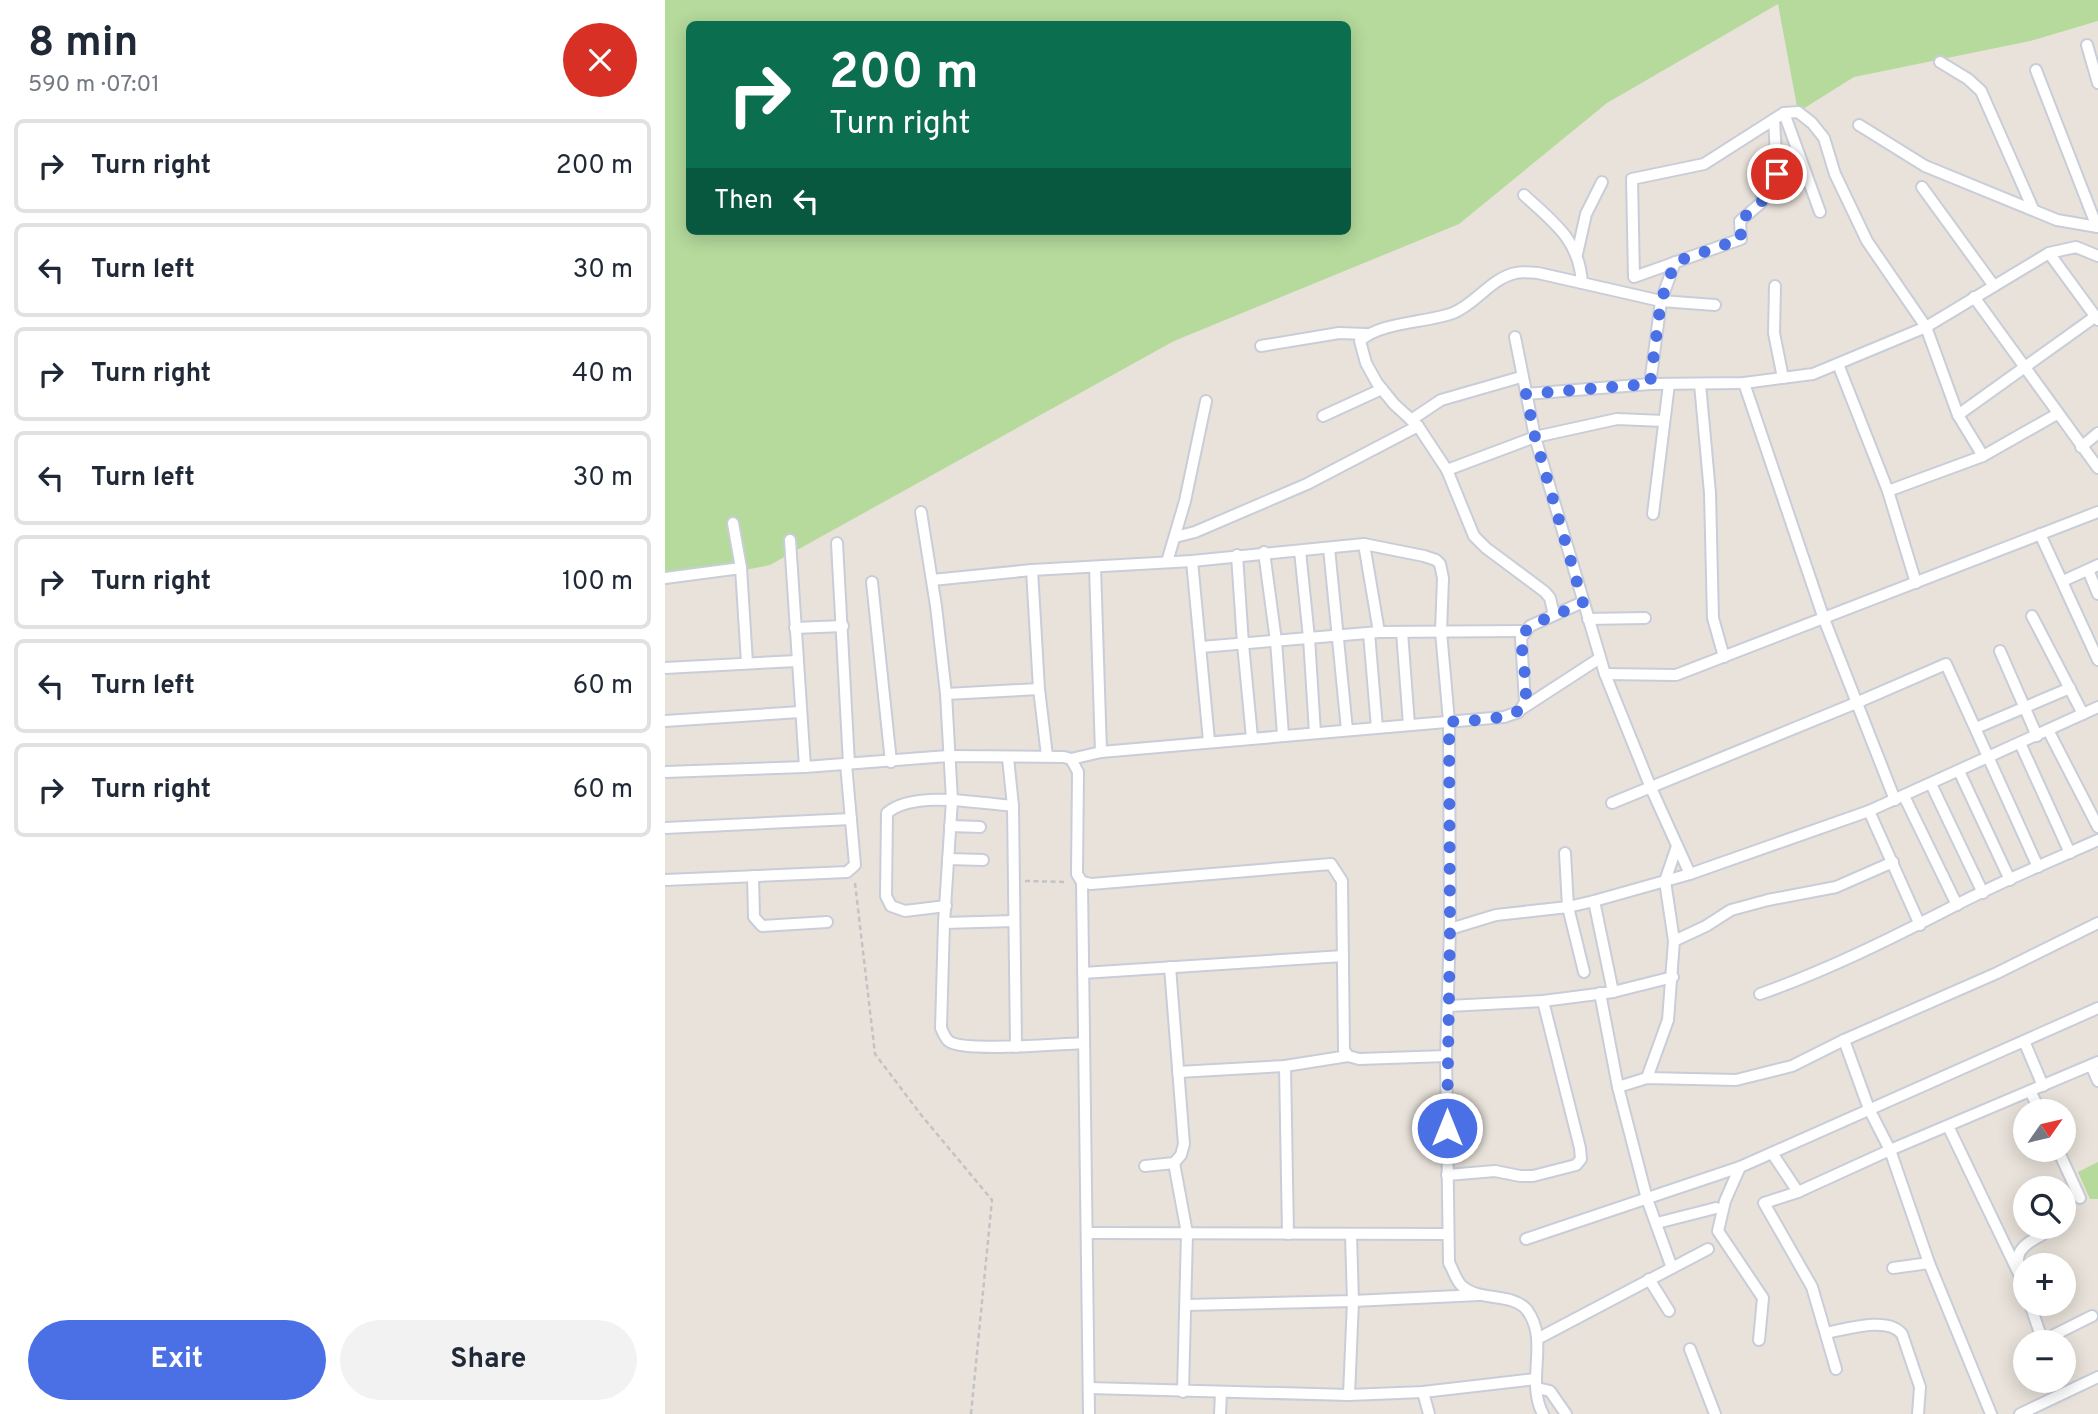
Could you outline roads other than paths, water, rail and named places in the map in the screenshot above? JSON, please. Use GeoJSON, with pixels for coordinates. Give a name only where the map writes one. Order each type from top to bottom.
{"type":"FeatureCollection","features":[{"type":"Feature","properties":{"kind":"street"},"geometry":{"type":"LineString","coordinates":[[2087,45],[2098,83]]}},
{"type":"Feature","properties":{"kind":"street"},"geometry":{"type":"LineString","coordinates":[[1940,62],[1968,79],[1981,91],[2032,209]]}},
{"type":"Feature","properties":{"kind":"street"},"geometry":{"type":"LineString","coordinates":[[2036,70],[2098,227]]}},
{"type":"Feature","properties":{"kind":"street"},"geometry":{"type":"LineString","coordinates":[[1779,116],[1777,174],[1762,184],[1762,201],[1740,221],[1741,239],[1634,277],[1632,178],[1704,164],[1779,116],[1798,112],[1812,123],[1824,138],[1835,174],[1867,241],[1926,327],[1958,415],[1983,456]]}},
{"type":"Feature","properties":{"kind":"street"},"geometry":{"type":"LineString","coordinates":[[1779,116],[1820,212]]}},
{"type":"Feature","properties":{"kind":"street"},"geometry":{"type":"LineString","coordinates":[[1859,125],[1924,166],[2057,220],[2098,227]]}},
{"type":"Feature","properties":{"kind":"street"},"geometry":{"type":"LineString","coordinates":[[1577,256],[1585,214],[1602,182]]}},
{"type":"Feature","properties":{"kind":"street"},"geometry":{"type":"LineString","coordinates":[[1922,187],[1994,286]]}},
{"type":"Feature","properties":{"kind":"street"},"geometry":{"type":"LineString","coordinates":[[1524,195],[1562,230],[1571,243],[1577,256],[1582,283]]}},
{"type":"Feature","properties":{"kind":"street"},"geometry":{"type":"LineString","coordinates":[[1526,394],[1650,384],[1744,383],[1814,374],[1926,327],[2049,253],[2076,247],[2098,256]]}},
{"type":"Feature","properties":{"kind":"street"},"geometry":{"type":"LineString","coordinates":[[1958,415],[2097,318],[2049,253]]}},
{"type":"Feature","properties":{"kind":"street"},"geometry":{"type":"LineString","coordinates":[[1650,384],[1661,301],[1675,262]]}},
{"type":"Feature","properties":{"kind":"street"},"geometry":{"type":"LineString","coordinates":[[1261,346],[1339,333],[1366,334],[1453,313],[1517,272],[1538,273],[1661,301],[1715,305]]}},
{"type":"Feature","properties":{"kind":"street"},"geometry":{"type":"LineString","coordinates":[[1775,286],[1774,333],[1783,378]]}},
{"type":"Feature","properties":{"kind":"street"},"geometry":{"type":"LineString","coordinates":[[1974,297],[2098,468]]}},
{"type":"Feature","properties":{"kind":"street"},"geometry":{"type":"LineString","coordinates":[[1366,334],[1360,341],[1360,349],[1366,363],[1382,389],[1414,423],[1447,470],[1475,536],[1486,548],[1536,583],[1550,598],[1554,615]]}},
{"type":"Feature","properties":{"kind":"street"},"geometry":{"type":"LineString","coordinates":[[1515,337],[1535,437],[1605,674],[1651,788],[1690,874]]}},
{"type":"Feature","properties":{"kind":"street"},"geometry":{"type":"LineString","coordinates":[[1838,364],[1888,491],[1916,583]]}},
{"type":"Feature","properties":{"kind":"street"},"geometry":{"type":"LineString","coordinates":[[1175,537],[1195,532],[1307,484],[1414,423],[1441,400],[1521,377]]}},
{"type":"Feature","properties":{"kind":"street"},"geometry":{"type":"LineString","coordinates":[[1744,383],[1824,619],[1856,703],[1899,798],[1957,905]]}},
{"type":"Feature","properties":{"kind":"street"},"geometry":{"type":"LineString","coordinates":[[1653,514],[1669,384]]}},
{"type":"Feature","properties":{"kind":"street"},"geometry":{"type":"LineString","coordinates":[[1700,384],[1710,493],[1713,618],[1724,657]]}},
{"type":"Feature","properties":{"kind":"street"},"geometry":{"type":"LineString","coordinates":[[1323,416],[1382,389]]}},
{"type":"Feature","properties":{"kind":"street"},"geometry":{"type":"LineString","coordinates":[[1167,562],[1185,501],[1206,401]]}},
{"type":"Feature","properties":{"kind":"street"},"geometry":{"type":"LineString","coordinates":[[1888,491],[1983,456],[2057,414]]}},
{"type":"Feature","properties":{"kind":"street"},"geometry":{"type":"LineString","coordinates":[[1447,470],[1535,437],[1617,419],[1664,421]]}},
{"type":"Feature","properties":{"kind":"street"},"geometry":{"type":"LineString","coordinates":[[2081,447],[2098,433]]}},
{"type":"Feature","properties":{"kind":"street"},"geometry":{"type":"LineString","coordinates":[[921,512],[946,694],[952,800],[941,1028],[946,1039],[952,1044],[963,1046],[1016,1047],[1084,1043]]}},
{"type":"Feature","properties":{"kind":"street"},"geometry":{"type":"LineString","coordinates":[[1605,674],[1676,675],[2098,512]]}},
{"type":"Feature","properties":{"kind":"street"},"geometry":{"type":"LineString","coordinates":[[733,523],[741,569],[747,663]]}},
{"type":"Feature","properties":{"kind":"street"},"geometry":{"type":"LineString","coordinates":[[2040,534],[2098,660]]}},
{"type":"Feature","properties":{"kind":"street"},"geometry":{"type":"LineString","coordinates":[[790,540],[805,767]]}},
{"type":"Feature","properties":{"kind":"street"},"geometry":{"type":"LineString","coordinates":[[665,880],[847,872],[853,869],[851,764],[837,542]]}},
{"type":"Feature","properties":{"kind":"street"},"geometry":{"type":"LineString","coordinates":[[932,580],[1032,570],[1192,561],[1364,544],[1424,555],[1440,564],[1443,578],[1441,632],[1449,722],[1450,929],[1446,1056],[1449,1263],[1462,1286],[1482,1295],[1511,1301],[1524,1307],[1532,1319],[1539,1338],[1537,1383],[1539,1407],[1543,1414]]}},
{"type":"Feature","properties":{"kind":"street"},"geometry":{"type":"LineString","coordinates":[[1364,544],[1374,632],[1377,727]]}},
{"type":"Feature","properties":{"kind":"street"},"geometry":{"type":"LineString","coordinates":[[1329,548],[1346,730]]}},
{"type":"Feature","properties":{"kind":"street"},"geometry":{"type":"LineString","coordinates":[[1300,551],[1315,733]]}},
{"type":"Feature","properties":{"kind":"street"},"geometry":{"type":"LineString","coordinates":[[1264,552],[1276,641],[1283,735]]}},
{"type":"Feature","properties":{"kind":"street"},"geometry":{"type":"LineString","coordinates":[[1237,555],[1252,738]]}},
{"type":"Feature","properties":{"kind":"street"},"geometry":{"type":"LineString","coordinates":[[1192,561],[1209,741]]}},
{"type":"Feature","properties":{"kind":"street"},"geometry":{"type":"LineString","coordinates":[[1095,567],[1101,752]]}},
{"type":"Feature","properties":{"kind":"street"},"geometry":{"type":"LineString","coordinates":[[2063,581],[2093,568],[2098,594]]}},
{"type":"Feature","properties":{"kind":"street"},"geometry":{"type":"LineString","coordinates":[[665,578],[741,569]]}},
{"type":"Feature","properties":{"kind":"street"},"geometry":{"type":"LineString","coordinates":[[1032,570],[1039,689],[1047,757]]}},
{"type":"Feature","properties":{"kind":"street"},"geometry":{"type":"LineString","coordinates":[[872,582],[891,762]]}},
{"type":"Feature","properties":{"kind":"street"},"geometry":{"type":"LineString","coordinates":[[1522,709],[1525,702],[1521,638],[1524,631],[1529,626],[1583,603]]}},
{"type":"Feature","properties":{"kind":"street"},"geometry":{"type":"LineString","coordinates":[[2032,616],[2083,714]]}},
{"type":"Feature","properties":{"kind":"street"},"geometry":{"type":"LineString","coordinates":[[1588,619],[1645,618]]}},
{"type":"Feature","properties":{"kind":"street"},"geometry":{"type":"LineString","coordinates":[[795,628],[843,626]]}},
{"type":"Feature","properties":{"kind":"street"},"geometry":{"type":"LineString","coordinates":[[1201,647],[1374,632],[1524,631]]}},
{"type":"Feature","properties":{"kind":"street"},"geometry":{"type":"LineString","coordinates":[[1402,632],[1409,725]]}},
{"type":"Feature","properties":{"kind":"street"},"geometry":{"type":"LineString","coordinates":[[2000,651],[2037,736]]}},
{"type":"Feature","properties":{"kind":"street"},"geometry":{"type":"LineString","coordinates":[[1071,760],[1101,752],[1209,741],[1504,717],[1522,709],[1600,658]]}},
{"type":"Feature","properties":{"kind":"street"},"geometry":{"type":"LineString","coordinates":[[665,668],[797,661]]}},
{"type":"Feature","properties":{"kind":"street"},"geometry":{"type":"LineString","coordinates":[[1612,803],[1946,664],[2038,867]]}},
{"type":"Feature","properties":{"kind":"street"},"geometry":{"type":"LineString","coordinates":[[1976,728],[2070,688]]}},
{"type":"Feature","properties":{"kind":"street"},"geometry":{"type":"LineString","coordinates":[[946,694],[1039,689]]}},
{"type":"Feature","properties":{"kind":"street"},"geometry":{"type":"LineString","coordinates":[[1450,929],[1496,915],[1568,907],[1690,874],[1869,811],[2098,707]]}},
{"type":"Feature","properties":{"kind":"street"},"geometry":{"type":"LineString","coordinates":[[665,721],[800,712]]}},
{"type":"Feature","properties":{"kind":"street"},"geometry":{"type":"LineString","coordinates":[[2048,730],[2098,827]]}},
{"type":"Feature","properties":{"kind":"street"},"geometry":{"type":"LineString","coordinates":[[2020,743],[2070,853]]}},
{"type":"Feature","properties":{"kind":"street"},"geometry":{"type":"LineString","coordinates":[[665,772],[805,767],[948,756],[1064,757],[1071,760],[1078,772],[1077,874],[1082,882],[1089,1414]]}},
{"type":"Feature","properties":{"kind":"street"},"geometry":{"type":"LineString","coordinates":[[1008,758],[1013,806],[1016,1047]]}},
{"type":"Feature","properties":{"kind":"street"},"geometry":{"type":"LineString","coordinates":[[1959,771],[2010,880]]}},
{"type":"Feature","properties":{"kind":"street"},"geometry":{"type":"LineString","coordinates":[[1931,783],[1983,892]]}},
{"type":"Feature","properties":{"kind":"street"},"geometry":{"type":"LineString","coordinates":[[946,906],[905,911],[891,906],[886,897],[887,813],[905,803],[952,800],[1013,806]]}},
{"type":"Feature","properties":{"kind":"street"},"geometry":{"type":"LineString","coordinates":[[1869,811],[1920,925]]}},
{"type":"Feature","properties":{"kind":"street"},"geometry":{"type":"LineString","coordinates":[[665,828],[851,819]]}},
{"type":"Feature","properties":{"kind":"street"},"geometry":{"type":"LineString","coordinates":[[950,826],[980,827]]}},
{"type":"Feature","properties":{"kind":"street"},"geometry":{"type":"LineString","coordinates":[[1760,994],[1813,976],[1983,892],[2098,840]]}},
{"type":"Feature","properties":{"kind":"street"},"geometry":{"type":"LineString","coordinates":[[1647,1077],[1668,1020],[1674,941],[1665,881],[1677,846]]}},
{"type":"Feature","properties":{"kind":"street"},"geometry":{"type":"LineString","coordinates":[[1565,853],[1568,907],[1584,972]]}},
{"type":"Feature","properties":{"kind":"street"},"geometry":{"type":"LineString","coordinates":[[948,859],[983,860]]}},
{"type":"Feature","properties":{"kind":"street"},"geometry":{"type":"LineString","coordinates":[[1674,941],[1706,926],[1731,910],[1836,887],[1893,862]]}},
{"type":"Feature","properties":{"kind":"street"},"geometry":{"type":"LineString","coordinates":[[1082,882],[1091,884],[1331,863],[1342,881],[1343,1050],[1348,1056]]}},
{"type":"Feature","properties":{"kind":"street"},"geometry":{"type":"LineString","coordinates":[[753,876],[754,917],[762,926],[827,922]]}},
{"type":"Feature","properties":{"kind":"street"},"geometry":{"type":"LineString","coordinates":[[1594,901],[1613,992]]}},
{"type":"Feature","properties":{"kind":"street"},"geometry":{"type":"LineString","coordinates":[[944,923],[1014,921]]}},
{"type":"Feature","properties":{"kind":"street"},"geometry":{"type":"LineString","coordinates":[[1618,1087],[1647,1077],[1736,1080],[1792,1066],[1844,1040],[1997,973],[2098,923]]}},
{"type":"Feature","properties":{"kind":"street"},"geometry":{"type":"LineString","coordinates":[[1083,973],[1343,956]]}},
{"type":"Feature","properties":{"kind":"street"},"geometry":{"type":"LineString","coordinates":[[1145,1167],[1174,1163],[1181,1156],[1184,1144],[1170,967]]}},
{"type":"Feature","properties":{"kind":"street"},"geometry":{"type":"LineString","coordinates":[[1448,1006],[1543,1001],[1613,992],[1673,977]]}},
{"type":"Feature","properties":{"kind":"street"},"geometry":{"type":"LineString","coordinates":[[1600,993],[1618,1087],[1647,1199],[1672,1268]]}},
{"type":"Feature","properties":{"kind":"street"},"geometry":{"type":"LineString","coordinates":[[1447,1175],[1495,1171],[1533,1176],[1576,1165],[1581,1159],[1543,1001]]}},
{"type":"Feature","properties":{"kind":"street"},"geometry":{"type":"LineString","coordinates":[[1525,1239],[1740,1167],[2098,1008]]}},
{"type":"Feature","properties":{"kind":"street"},"geometry":{"type":"LineString","coordinates":[[1844,1040],[1869,1109],[1890,1150],[1930,1263],[1991,1414]]}},
{"type":"Feature","properties":{"kind":"street"},"geometry":{"type":"LineString","coordinates":[[2024,1041],[2043,1086]]}},
{"type":"Feature","properties":{"kind":"street"},"geometry":{"type":"LineString","coordinates":[[1178,1072],[1285,1066],[1348,1056],[1359,1059],[1446,1056]]}},
{"type":"Feature","properties":{"kind":"street"},"geometry":{"type":"LineString","coordinates":[[1836,1369],[1812,1287],[1764,1203],[1798,1192],[2094,1063],[2098,1082]]}},
{"type":"Feature","properties":{"kind":"street"},"geometry":{"type":"LineString","coordinates":[[1285,1066],[1287,1234]]}},
{"type":"Feature","properties":{"kind":"street"},"geometry":{"type":"LineString","coordinates":[[2031,1091],[2035,1099]]}},
{"type":"Feature","properties":{"kind":"street"},"geometry":{"type":"LineString","coordinates":[[1948,1126],[2013,1262]]}},
{"type":"Feature","properties":{"kind":"street"},"geometry":{"type":"LineString","coordinates":[[1772,1153],[1798,1192]]}},
{"type":"Feature","properties":{"kind":"street"},"geometry":{"type":"LineString","coordinates":[[2064,1162],[2080,1198]]}},
{"type":"Feature","properties":{"kind":"street"},"geometry":{"type":"LineString","coordinates":[[1174,1163],[1187,1233],[1183,1392]]}},
{"type":"Feature","properties":{"kind":"street"},"geometry":{"type":"LineString","coordinates":[[1740,1167],[1725,1201],[1717,1231],[1763,1298],[1759,1340]]}},
{"type":"Feature","properties":{"kind":"street"},"geometry":{"type":"LineString","coordinates":[[1657,1223],[1716,1209]]}},
{"type":"Feature","properties":{"kind":"street"},"geometry":{"type":"LineString","coordinates":[[1087,1233],[1447,1234]]}},
{"type":"Feature","properties":{"kind":"street"},"geometry":{"type":"LineString","coordinates":[[1349,1395],[1353,1301],[1351,1235]]}},
{"type":"Feature","properties":{"kind":"street"},"geometry":{"type":"LineString","coordinates":[[2018,1253],[2023,1244],[2034,1239]]}},
{"type":"Feature","properties":{"kind":"street"},"geometry":{"type":"LineString","coordinates":[[1539,1338],[1708,1249]]}},
{"type":"Feature","properties":{"kind":"street"},"geometry":{"type":"LineString","coordinates":[[1893,1268],[1930,1263]]}},
{"type":"Feature","properties":{"kind":"street"},"geometry":{"type":"LineString","coordinates":[[1649,1279],[1669,1311]]}},
{"type":"Feature","properties":{"kind":"street"},"geometry":{"type":"LineString","coordinates":[[1187,1305],[1482,1295]]}},
{"type":"Feature","properties":{"kind":"street"},"geometry":{"type":"LineString","coordinates":[[2065,1330],[2092,1316]]}},
{"type":"Feature","properties":{"kind":"street"},"geometry":{"type":"LineString","coordinates":[[1826,1333],[1884,1324],[1896,1326],[1902,1334],[1920,1387],[1919,1414]]}},
{"type":"Feature","properties":{"kind":"street"},"geometry":{"type":"LineString","coordinates":[[1690,1349],[1716,1414]]}},
{"type":"Feature","properties":{"kind":"street"},"geometry":{"type":"LineString","coordinates":[[2076,1387],[2098,1377]]}},
{"type":"Feature","properties":{"kind":"street"},"geometry":{"type":"LineString","coordinates":[[1089,1388],[1349,1395],[1537,1383],[1550,1391],[1566,1414]]}},
{"type":"Feature","properties":{"kind":"street"},"geometry":{"type":"LineString","coordinates":[[1423,1392],[1429,1414]]}},
{"type":"Feature","properties":{"kind":"street"},"geometry":{"type":"LineString","coordinates":[[1220,1393],[1220,1414]]}},
{"type":"Feature","properties":{"kind":"street"},"geometry":{"type":"LineString","coordinates":[[2020,1414],[2044,1409],[2064,1393]]}}]}
